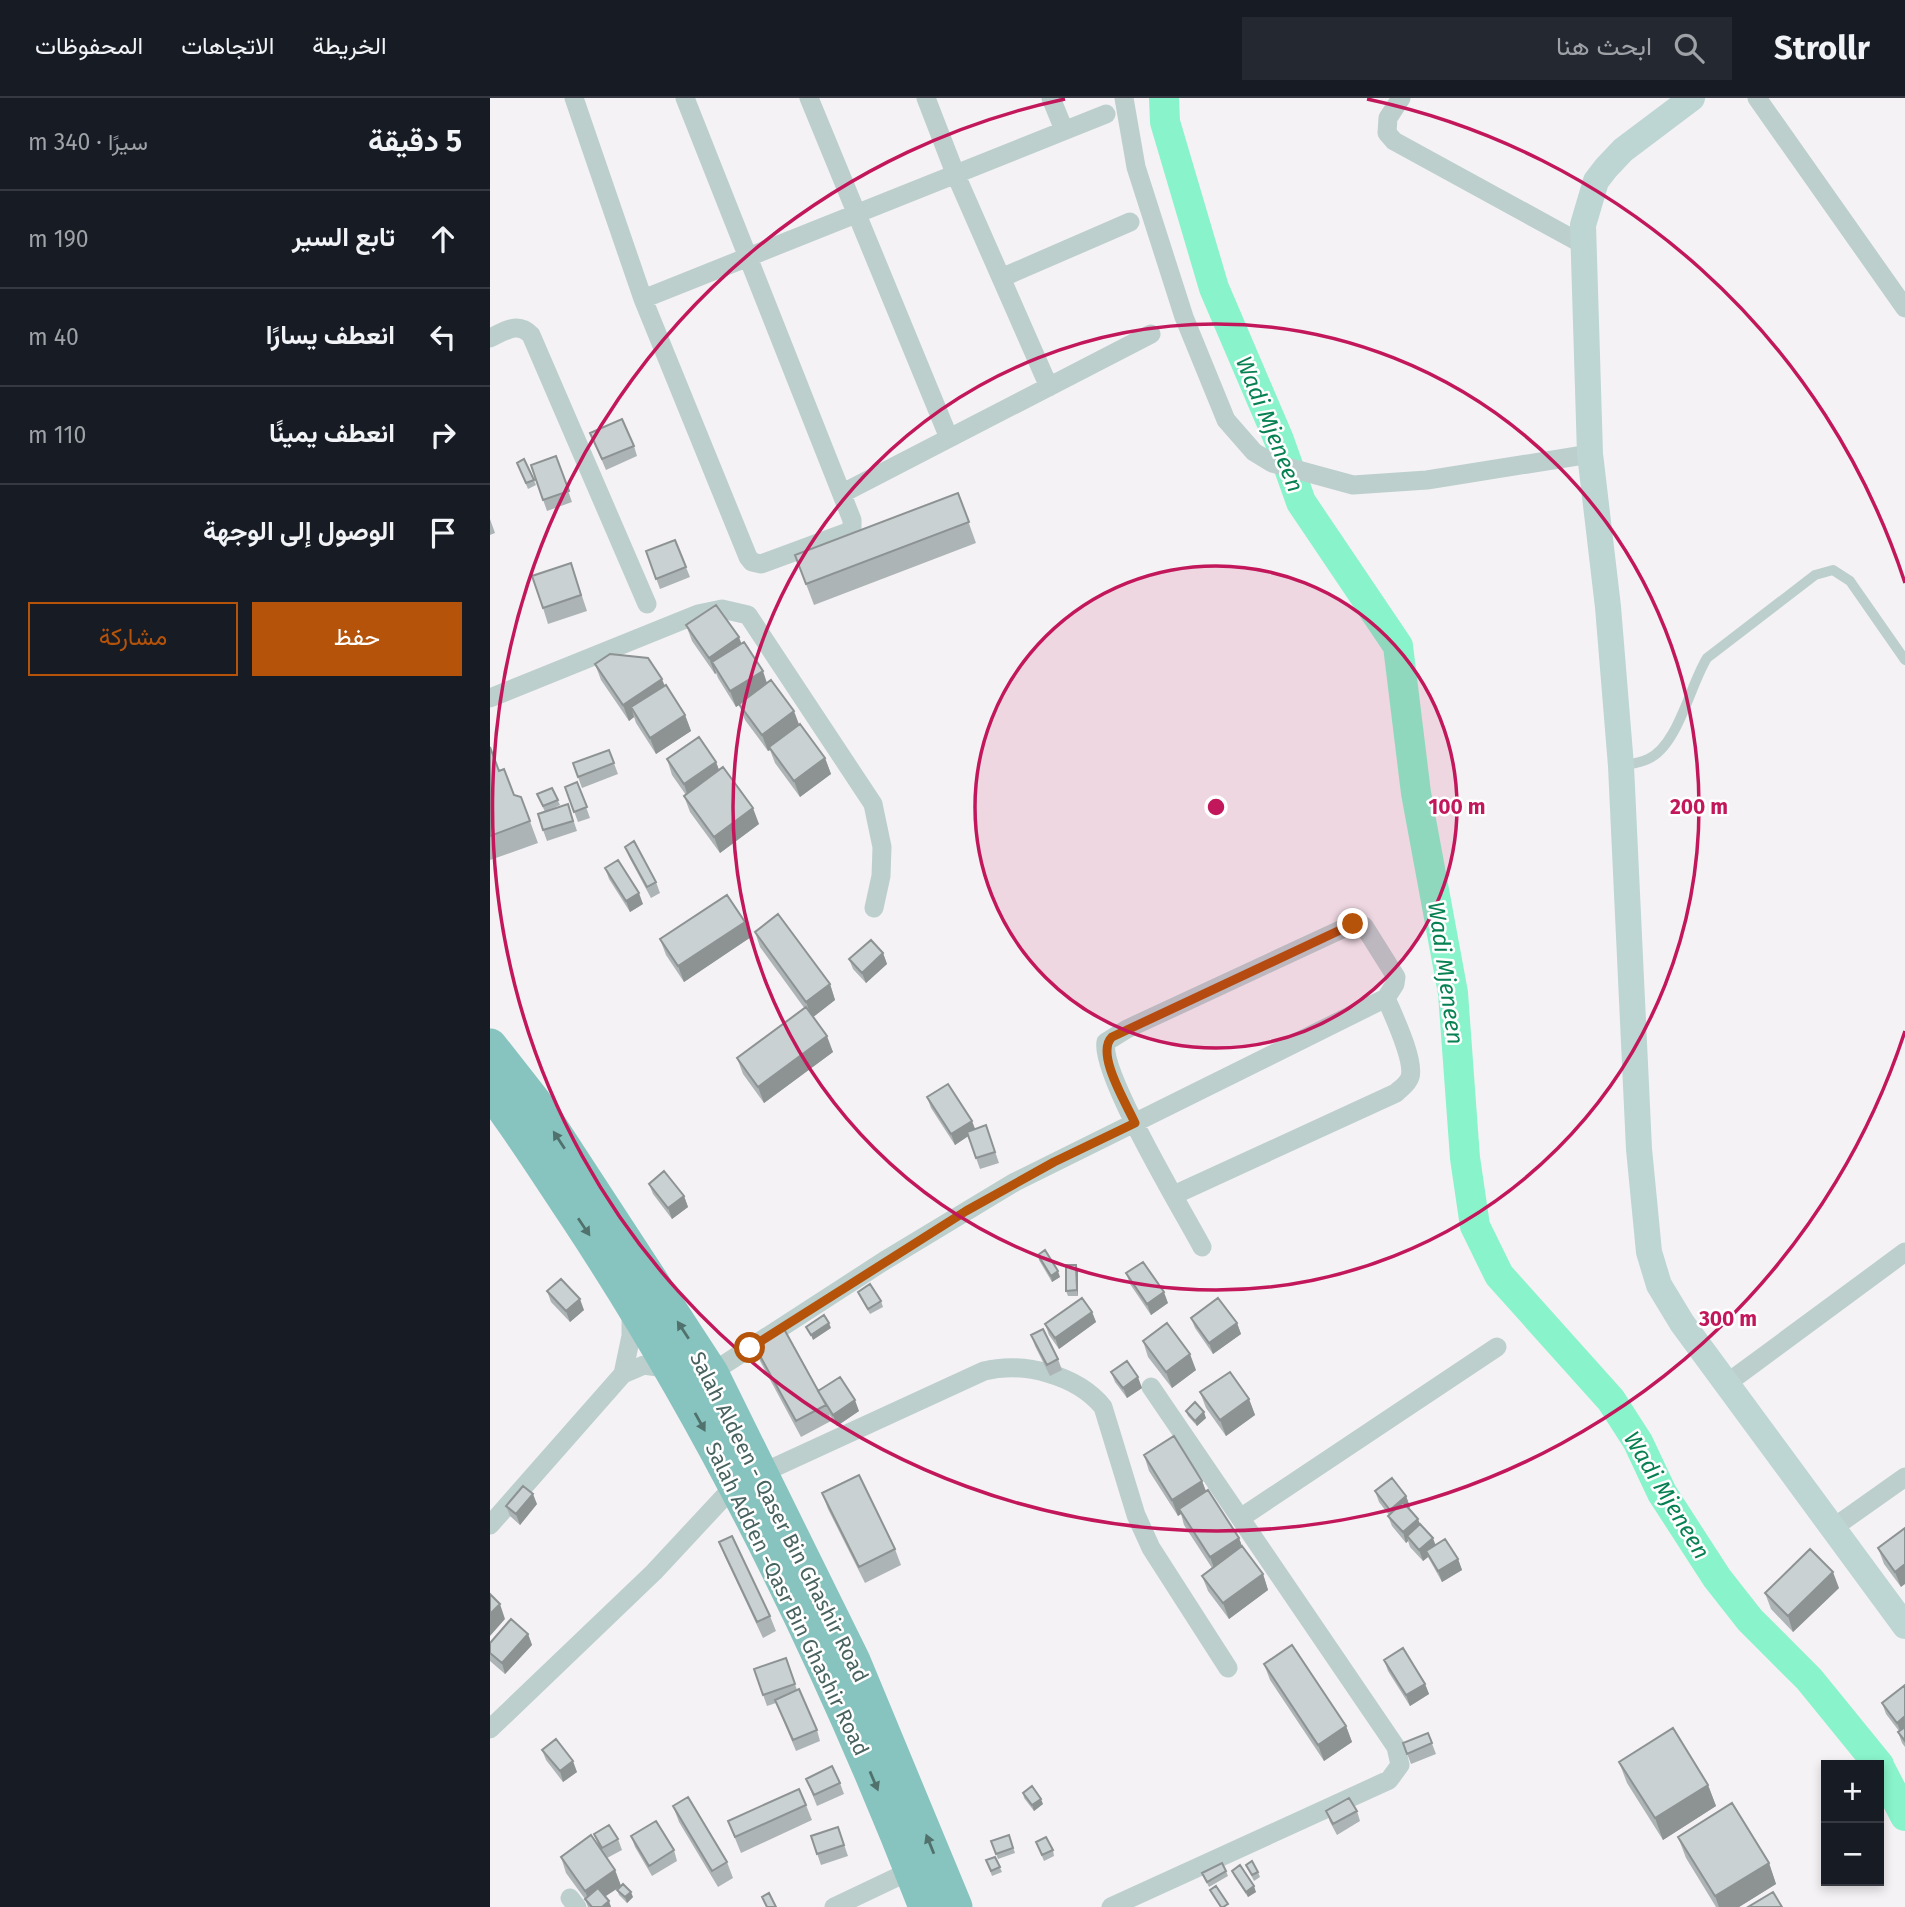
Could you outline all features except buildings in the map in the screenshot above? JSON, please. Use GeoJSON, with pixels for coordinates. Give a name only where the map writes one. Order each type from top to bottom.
{"type":"FeatureCollection","features":[{"type":"Feature","properties":{"kind":"highway","name":"Salah Aldeen - Qaser Bin Ghashir Road"},"geometry":{"type":"LineString","coordinates":[[490,1046],[534,1102],[711,1373],[748,1479],[859,1673],[955,1907]]}},
{"type":"Feature","properties":{"kind":"highway","name":"Salah Adden -Qasr Bin Ghashir Road"},"geometry":{"type":"LineString","coordinates":[[490,1090],[631,1300],[671,1369],[748,1479],[926,1907]]}},
{"type":"Feature","properties":{"kind":"street"},"geometry":{"type":"LineString","coordinates":[[574,98],[643,299],[751,562],[761,564],[848,532],[852,528],[852,520],[750,256],[685,98]]}},
{"type":"Feature","properties":{"kind":"street"},"geometry":{"type":"LineString","coordinates":[[809,98],[949,438]]}},
{"type":"Feature","properties":{"kind":"street"},"geometry":{"type":"LineString","coordinates":[[926,98],[955,173],[1049,387]]}},
{"type":"Feature","properties":{"kind":"street"},"geometry":{"type":"LineString","coordinates":[[1051,98],[1064,130]]}},
{"type":"Feature","properties":{"kind":"street"},"geometry":{"type":"LineString","coordinates":[[1124,98],[1136,167],[1184,317],[1218,403],[1239,439],[1272,463],[1353,485],[1385,485],[1590,454]]}},
{"type":"Feature","properties":{"kind":"street"},"geometry":{"type":"LineString","coordinates":[[1401,98],[1388,118],[1387,133],[1394,141],[1584,245]]}},
{"type":"Feature","properties":{"kind":"street"},"geometry":{"type":"LineString","coordinates":[[1757,98],[1905,308]]}},
{"type":"Feature","properties":{"kind":"street"},"geometry":{"type":"LineString","coordinates":[[1681,102],[1623,150],[1596,181],[1587,204],[1584,245],[1590,454],[1608,607],[1620,766],[1632,1052],[1649,1252],[1667,1300],[1905,1626]]}},
{"type":"Feature","properties":{"kind":"street"},"geometry":{"type":"LineString","coordinates":[[643,299],[1106,114]]}},
{"type":"Feature","properties":{"kind":"street"},"geometry":{"type":"LineString","coordinates":[[1001,278],[1130,222]]}},
{"type":"Feature","properties":{"kind":"street"},"geometry":{"type":"LineString","coordinates":[[490,338],[514,327],[521,327],[531,335],[647,604]]}},
{"type":"Feature","properties":{"kind":"street"},"geometry":{"type":"LineString","coordinates":[[843,494],[1151,334]]}},
{"type":"Feature","properties":{"kind":"street"},"geometry":{"type":"LineString","coordinates":[[490,698],[698,614],[722,609],[748,615],[873,804],[882,847],[881,876],[874,908]]}},
{"type":"Feature","properties":{"kind":"street"},"geometry":{"type":"LineString","coordinates":[[711,1373],[966,1211],[1044,1167],[1135,1123],[1386,998],[1395,984],[1396,977],[1370,931],[1359,923],[1127,1029],[1107,1042],[1105,1055],[1135,1123],[1202,1247]]}},
{"type":"Feature","properties":{"kind":"street"},"geometry":{"type":"LineString","coordinates":[[1174,1195],[1396,1093],[1408,1083],[1412,1074],[1410,1062],[1386,998]]}},
{"type":"Feature","properties":{"kind":"street"},"geometry":{"type":"LineString","coordinates":[[1726,1384],[1905,1252]]}},
{"type":"Feature","properties":{"kind":"street"},"geometry":{"type":"LineString","coordinates":[[623,1374],[631,1336],[631,1300]]}},
{"type":"Feature","properties":{"kind":"street"},"geometry":{"type":"LineString","coordinates":[[1242,1517],[1497,1347]]}},
{"type":"Feature","properties":{"kind":"street"},"geometry":{"type":"LineString","coordinates":[[490,1525],[623,1374],[644,1365],[671,1369]]}},
{"type":"Feature","properties":{"kind":"street"},"geometry":{"type":"LineString","coordinates":[[490,1729],[748,1479],[984,1371],[1004,1366],[1024,1367],[1063,1380],[1092,1393],[1103,1407],[1136,1516],[1151,1548],[1228,1668]]}},
{"type":"Feature","properties":{"kind":"street"},"geometry":{"type":"LineString","coordinates":[[1111,1907],[1389,1780],[1400,1765],[1396,1747],[1151,1387]]}},
{"type":"Feature","properties":{"kind":"street"},"geometry":{"type":"LineString","coordinates":[[1833,1528],[1905,1476]]}},
{"type":"Feature","properties":{"kind":"street"},"geometry":{"type":"LineString","coordinates":[[834,1907],[912,1870]]}},
{"type":"Feature","properties":{"kind":"lane"},"geometry":{"type":"LineString","coordinates":[[1620,766],[1649,759],[1668,743],[1695,676],[1707,658],[1815,575],[1833,570],[1850,581],[1905,660]]}},
{"type":"Feature","properties":{"kind":"waterway","name":"Wadi Mjeneen"},"geometry":{"type":"LineString","coordinates":[[1164,98],[1165,122],[1214,288],[1279,440],[1301,502],[1398,646],[1416,793],[1453,993],[1465,1158],[1475,1226],[1499,1275],[1611,1400],[1638,1442],[1662,1493],[1717,1578],[1750,1620],[1809,1679],[1875,1760]]}},
{"type":"Feature","properties":{"kind":"waterway","name":"Wadi Mjeneen"},"geometry":{"type":"LineString","coordinates":[[1884,1776],[1905,1816]]}},
{"type":"Feature","properties":{"kind":"route"},"geometry":{"type":"LineString","coordinates":[[750,1348],[884,1261],[1015,1182],[1135,1123],[1105,1055],[1105,1047],[1112,1037],[1353,924]]}}]}
